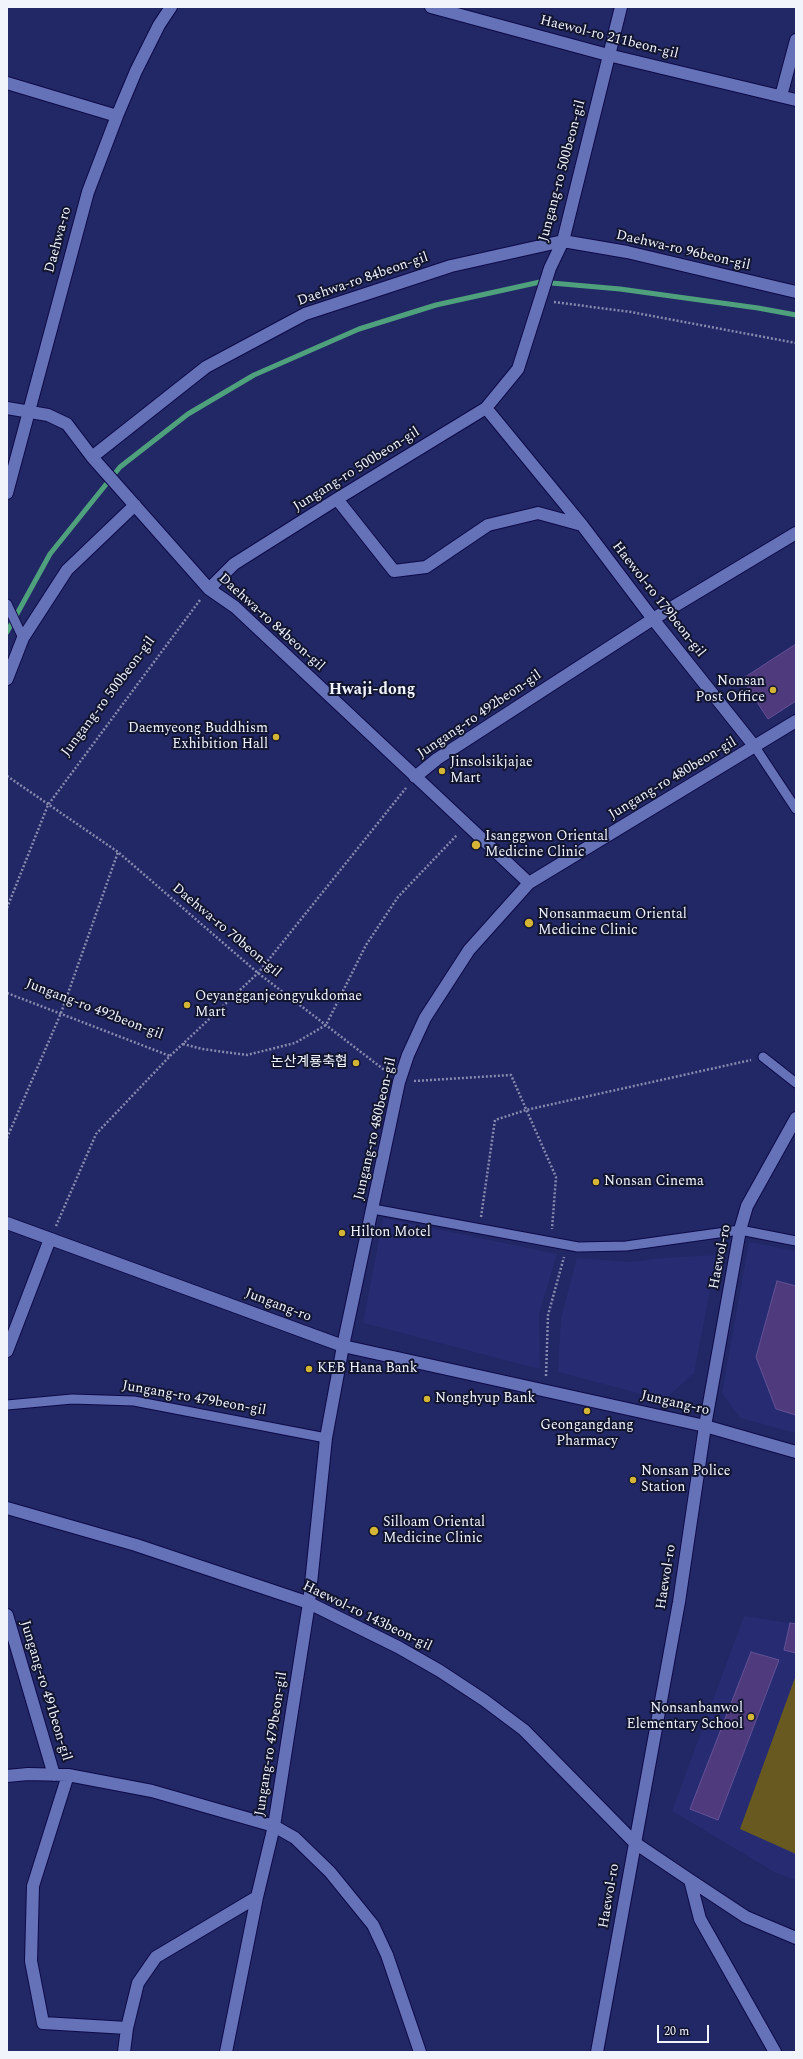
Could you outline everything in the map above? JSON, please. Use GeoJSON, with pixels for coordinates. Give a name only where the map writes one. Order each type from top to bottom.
{"type":"FeatureCollection","features":[{"type":"Feature","properties":{"kind":"street","name":"Daehwa-ro"},"geometry":{"type":"LineString","coordinates":[[7,493],[88,192],[117,116],[159,25],[171,7]]}},
{"type":"Feature","properties":{"kind":"street","name":"Haewol-ro 211beon-gil"},"geometry":{"type":"LineString","coordinates":[[431,7],[608,55],[796,100]]}},
{"type":"Feature","properties":{"kind":"street","name":"Jungang-ro 500beon-gil"},"geometry":{"type":"LineString","coordinates":[[209,589],[234,564],[486,408],[518,369],[550,268],[563,241],[621,7]]}},
{"type":"Feature","properties":{"kind":"street"},"geometry":{"type":"LineString","coordinates":[[781,96],[796,40]]}},
{"type":"Feature","properties":{"kind":"street"},"geometry":{"type":"LineString","coordinates":[[7,83],[117,116]]}},
{"type":"Feature","properties":{"kind":"street","name":"Daehwa-ro 96beon-gil"},"geometry":{"type":"LineString","coordinates":[[563,241],[627,252],[796,292]]}},
{"type":"Feature","properties":{"kind":"street","name":"Daehwa-ro 84beon-gil"},"geometry":{"type":"LineString","coordinates":[[92,457],[206,367],[305,314],[451,266],[563,241]]}},
{"type":"Feature","properties":{"kind":"street","name":"Daehwa-ro 84beon-gil"},"geometry":{"type":"LineString","coordinates":[[7,408],[48,415],[67,424],[103,470],[209,589],[234,607],[529,883]]}},
{"type":"Feature","properties":{"kind":"street","name":"Haewol-ro 179beon-gil"},"geometry":{"type":"LineString","coordinates":[[486,408],[582,525],[653,619],[755,747]]}},
{"type":"Feature","properties":{"kind":"street"},"geometry":{"type":"LineString","coordinates":[[337,499],[394,571],[426,567],[488,525],[538,513],[582,525]]}},
{"type":"Feature","properties":{"kind":"street"},"geometry":{"type":"LineString","coordinates":[[7,679],[23,638],[67,570],[135,505]]}},
{"type":"Feature","properties":{"kind":"street","name":"Jungang-ro 492beon-gil"},"geometry":{"type":"LineString","coordinates":[[415,777],[437,758],[653,619],[796,533]]}},
{"type":"Feature","properties":{"kind":"street","name":"Jungang-ro 480beon-gil"},"geometry":{"type":"LineString","coordinates":[[343,1346],[400,1082],[408,1055],[425,1018],[469,950],[529,883],[796,721]]}},
{"type":"Feature","properties":{"kind":"street","name":"Haewol-ro"},"geometry":{"type":"LineString","coordinates":[[597,2052],[679,1602],[705,1426],[740,1230],[747,1206],[796,1118]]}},
{"type":"Feature","properties":{"kind":"street","name":"Jungang-ro"},"geometry":{"type":"LineString","coordinates":[[7,1223],[343,1346],[705,1426],[796,1452]]}},
{"type":"Feature","properties":{"kind":"street"},"geometry":{"type":"LineString","coordinates":[[7,1351],[50,1239]]}},
{"type":"Feature","properties":{"kind":"street","name":"Jungang-ro 479beon-gil"},"geometry":{"type":"LineString","coordinates":[[226,2052],[257,1897],[274,1826],[309,1603],[326,1438],[343,1346]]}},
{"type":"Feature","properties":{"kind":"street","name":"Haewol-ro 143beon-gil"},"geometry":{"type":"LineString","coordinates":[[7,1508],[136,1545],[309,1603],[416,1657],[484,1700],[524,1730],[634,1843],[746,1917],[796,1938]]}},
{"type":"Feature","properties":{"kind":"street","name":"Jungang-ro 491beon-gil"},"geometry":{"type":"LineString","coordinates":[[7,1615],[54,1775]]}},
{"type":"Feature","properties":{"kind":"street"},"geometry":{"type":"LineString","coordinates":[[7,1776],[28,1774],[68,1775],[152,1791],[274,1826],[295,1838],[330,1872],[372,1925],[387,1956],[420,2052]]}},
{"type":"Feature","properties":{"kind":"street"},"geometry":{"type":"LineString","coordinates":[[68,1775],[33,1886],[31,1961],[43,2023],[127,2028]]}},
{"type":"Feature","properties":{"kind":"street"},"geometry":{"type":"LineString","coordinates":[[690,1880],[700,1919],[775,2052]]}},
{"type":"Feature","properties":{"kind":"street"},"geometry":{"type":"LineString","coordinates":[[124,2052],[127,2028],[138,1983],[156,1957],[257,1897]]}},
{"type":"Feature","properties":{"kind":"lane"},"geometry":{"type":"LineString","coordinates":[[7,604],[23,638]]}},
{"type":"Feature","properties":{"kind":"lane","name":"Haewol-ro 179beon-gil"},"geometry":{"type":"LineString","coordinates":[[755,747],[796,808]]}},
{"type":"Feature","properties":{"kind":"lane"},"geometry":{"type":"LineString","coordinates":[[763,1057],[796,1083]]}},
{"type":"Feature","properties":{"kind":"lane"},"geometry":{"type":"LineString","coordinates":[[373,1209],[578,1247],[626,1246],[740,1230],[796,1241]]}},
{"type":"Feature","properties":{"kind":"lane","name":"Jungang-ro 479beon-gil"},"geometry":{"type":"LineString","coordinates":[[7,1405],[72,1399],[134,1401],[326,1438]]}},
{"type":"Feature","properties":{"kind":"path"},"geometry":{"type":"LineString","coordinates":[[540,300],[631,312],[796,343]]}},
{"type":"Feature","properties":{"kind":"path","name":"Jungang-ro 500beon-gil"},"geometry":{"type":"LineString","coordinates":[[7,908],[48,805],[209,589]]}},
{"type":"Feature","properties":{"kind":"path","name":"Daehwa-ro 70beon-gil"},"geometry":{"type":"LineString","coordinates":[[7,776],[118,852],[258,972],[400,1082]]}},
{"type":"Feature","properties":{"kind":"path","name":"Jungang-ro 492beon-gil"},"geometry":{"type":"LineString","coordinates":[[50,1239],[96,1134],[182,1044],[258,972],[415,777]]}},
{"type":"Feature","properties":{"kind":"path"},"geometry":{"type":"LineString","coordinates":[[182,1044],[202,1049],[247,1055],[295,1043],[326,1025],[366,945],[398,897],[466,825]]}},
{"type":"Feature","properties":{"kind":"path"},"geometry":{"type":"LineString","coordinates":[[7,1138],[61,1013],[118,852]]}},
{"type":"Feature","properties":{"kind":"path","name":"Jungang-ro 492beon-gil"},"geometry":{"type":"LineString","coordinates":[[7,993],[170,1056]]}},
{"type":"Feature","properties":{"kind":"path"},"geometry":{"type":"LineString","coordinates":[[479,1229],[495,1120],[526,1110],[763,1057]]}},
{"type":"Feature","properties":{"kind":"path"},"geometry":{"type":"LineString","coordinates":[[400,1082],[511,1074],[556,1177],[551,1242]]}},
{"type":"Feature","properties":{"kind":"path"},"geometry":{"type":"LineString","coordinates":[[545,1391],[548,1316],[567,1245]]}},
{"type":"Feature","properties":{"kind":"shaded area"},"geometry":{"type":"Polygon","coordinates":[[[383,1218],[557,1254],[539,1314],[540,1369],[363,1323],[383,1218]]]}},
{"type":"Feature","properties":{"kind":"shaded area"},"geometry":{"type":"Polygon","coordinates":[[[749,1242],[796,1251],[796,1433],[740,1418],[722,1393],[749,1242]]]}},
{"type":"Feature","properties":{"kind":"shaded area"},"geometry":{"type":"Polygon","coordinates":[[[717,1255],[694,1373],[664,1400],[558,1372],[561,1318],[577,1258],[629,1262],[664,1258],[717,1255]]]}},
{"type":"Feature","properties":{"kind":"shaded area","name":"Nonsanbanwol Elementary School"},"geometry":{"type":"Polygon","coordinates":[[[744,1616],[796,1624],[796,1880],[776,1873],[672,1811],[744,1616]]]}},
{"type":"Feature","properties":{"kind":"shaded area"},"geometry":{"type":"Polygon","coordinates":[[[796,1675],[796,1854],[740,1829],[796,1675]]]}},
{"type":"Feature","properties":{"kind":"building","name":"Nonsan Post Office"},"geometry":{"type":"Polygon","coordinates":[[[796,644],[796,701],[768,719],[742,679],[796,644]]]}},
{"type":"Feature","properties":{"kind":"building"},"geometry":{"type":"Polygon","coordinates":[[[777,1281],[796,1286],[796,1415],[776,1409],[756,1357],[777,1281]]]}},
{"type":"Feature","properties":{"kind":"building"},"geometry":{"type":"Polygon","coordinates":[[[790,1623],[796,1624],[796,1653],[784,1650],[790,1623]]]}},
{"type":"Feature","properties":{"kind":"building"},"geometry":{"type":"Polygon","coordinates":[[[751,1652],[779,1660],[718,1820],[690,1809],[751,1652]]]}},
{"type":"Feature","properties":{"kind":"waterway"},"geometry":{"type":"LineString","coordinates":[[7,632],[50,554],[120,467],[188,414],[254,375],[359,329],[436,305],[540,282],[620,289],[758,308],[796,315]]}},
{"type":"Feature","properties":{"kind":"place","name":"Nonsan Post Office"},"geometry":{"type":"Point","coordinates":[773,690]}},
{"type":"Feature","properties":{"kind":"place","name":"Daemyeong Buddhism Exhibition Hall"},"geometry":{"type":"Point","coordinates":[276,737]}},
{"type":"Feature","properties":{"kind":"place","name":"Jinsolsikjajae Mart"},"geometry":{"type":"Point","coordinates":[442,771]}},
{"type":"Feature","properties":{"kind":"place","name":"Isanggwon Oriental Medicine Clinic"},"geometry":{"type":"Point","coordinates":[476,845]}},
{"type":"Feature","properties":{"kind":"place","name":"Nonsanmaeum Oriental Medicine Clinic"},"geometry":{"type":"Point","coordinates":[529,923]}},
{"type":"Feature","properties":{"kind":"place","name":"Oeyangganjeongyukdomae Mart"},"geometry":{"type":"Point","coordinates":[187,1005]}},
{"type":"Feature","properties":{"kind":"place","name":"논산계룡축협"},"geometry":{"type":"Point","coordinates":[356,1063]}},
{"type":"Feature","properties":{"kind":"place","name":"Nonsan Cinema"},"geometry":{"type":"Point","coordinates":[596,1182]}},
{"type":"Feature","properties":{"kind":"place","name":"Hilton Motel"},"geometry":{"type":"Point","coordinates":[342,1233]}},
{"type":"Feature","properties":{"kind":"place","name":"KEB Hana Bank"},"geometry":{"type":"Point","coordinates":[309,1369]}},
{"type":"Feature","properties":{"kind":"place","name":"Nonghyup Bank"},"geometry":{"type":"Point","coordinates":[427,1399]}},
{"type":"Feature","properties":{"kind":"place","name":"Geongangdang Pharmacy"},"geometry":{"type":"Point","coordinates":[587,1411]}},
{"type":"Feature","properties":{"kind":"place","name":"Nonsan Police Station"},"geometry":{"type":"Point","coordinates":[633,1480]}},
{"type":"Feature","properties":{"kind":"place","name":"Silloam Oriental Medicine Clinic"},"geometry":{"type":"Point","coordinates":[374,1531]}},
{"type":"Feature","properties":{"kind":"place","name":"Nonsanbanwol Elementary School"},"geometry":{"type":"Point","coordinates":[751,1717]}},
{"type":"Feature","properties":{"kind":"district","name":"Hwaji-dong"},"geometry":{"type":"Point","coordinates":[372,691]}}]}
